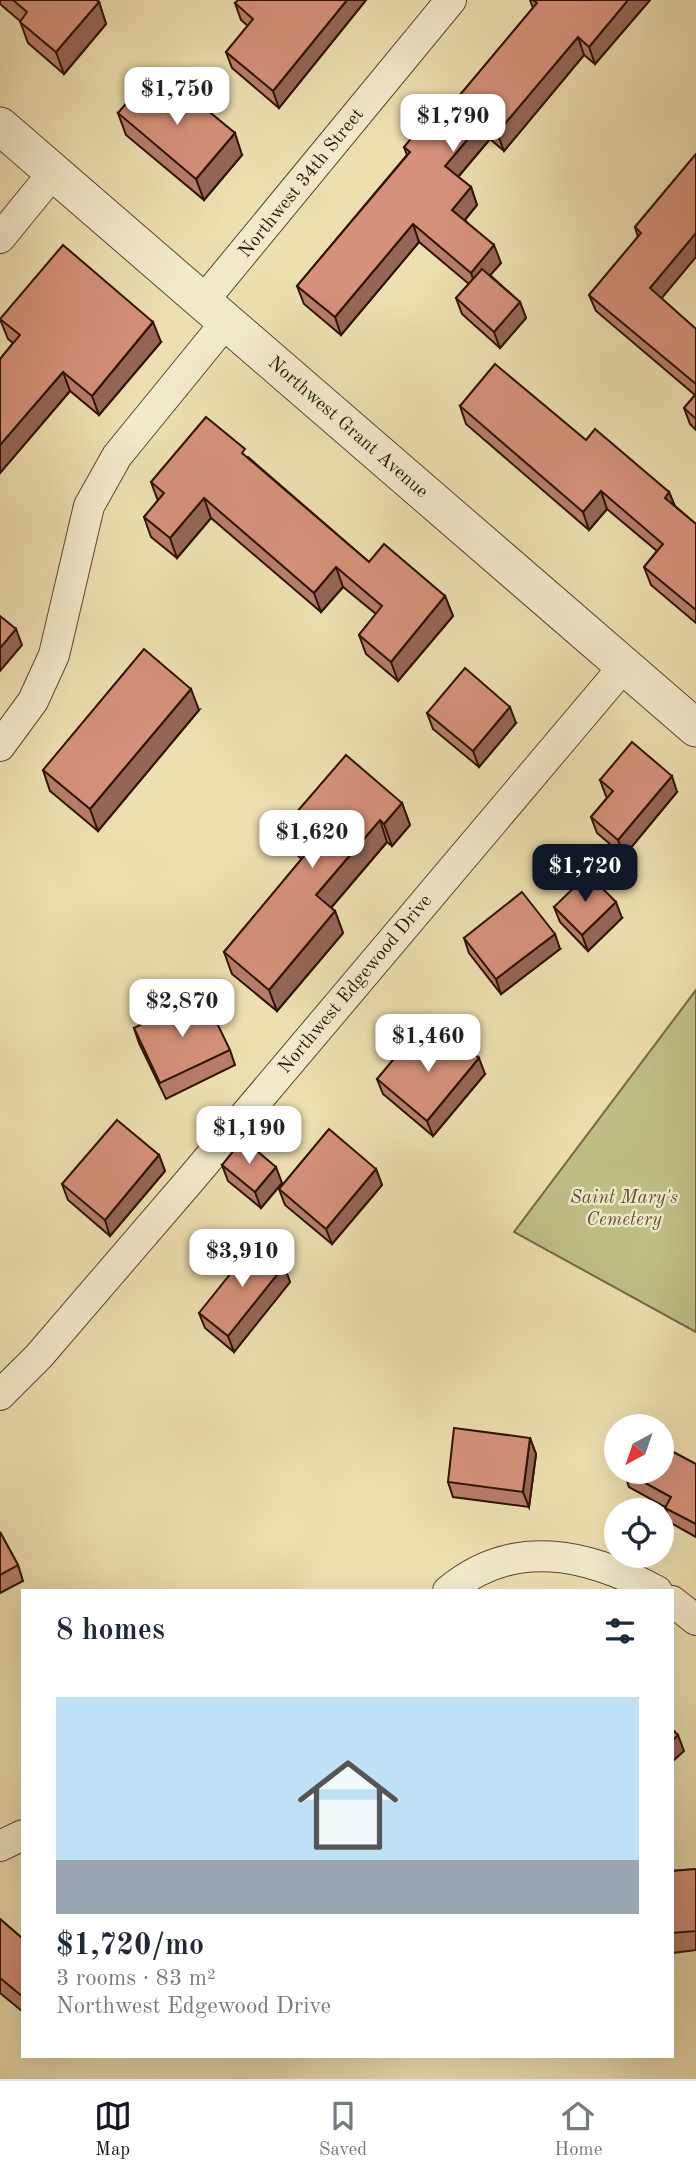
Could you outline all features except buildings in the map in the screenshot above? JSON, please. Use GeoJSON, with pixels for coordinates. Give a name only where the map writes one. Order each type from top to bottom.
{"type":"FeatureCollection","features":[{"type":"Feature","properties":{"kind":"street","name":"Northwest 34th Street"},"geometry":{"type":"LineString","coordinates":[[0,746],[33,701],[54,655],[89,506],[117,456],[215,310],[451,0]]}},
{"type":"Feature","properties":{"kind":"street","name":"Northwest Grant Avenue"},"geometry":{"type":"LineString","coordinates":[[0,126],[696,728]]}},
{"type":"Feature","properties":{"kind":"street"},"geometry":{"type":"LineString","coordinates":[[0,238],[53,173]]}},
{"type":"Feature","properties":{"kind":"street","name":"Northwest Edgewood Drive"},"geometry":{"type":"LineString","coordinates":[[0,1395],[39,1356],[192,1178],[625,666]]}},
{"type":"Feature","properties":{"kind":"street"},"geometry":{"type":"LineString","coordinates":[[451,1589],[483,1568],[516,1558],[562,1556],[621,1571],[653,1589]]}},
{"type":"Feature","properties":{"kind":"street"},"geometry":{"type":"LineString","coordinates":[[674,1602],[696,1619]]}},
{"type":"Feature","properties":{"kind":"street"},"geometry":{"type":"LineString","coordinates":[[0,1846],[21,1836]]}},
{"type":"Feature","properties":{"kind":"green space","name":"Saint Mary's Cemetery"},"geometry":{"type":"Polygon","coordinates":[[[696,990],[696,1332],[514,1232],[696,990]]]}}]}
